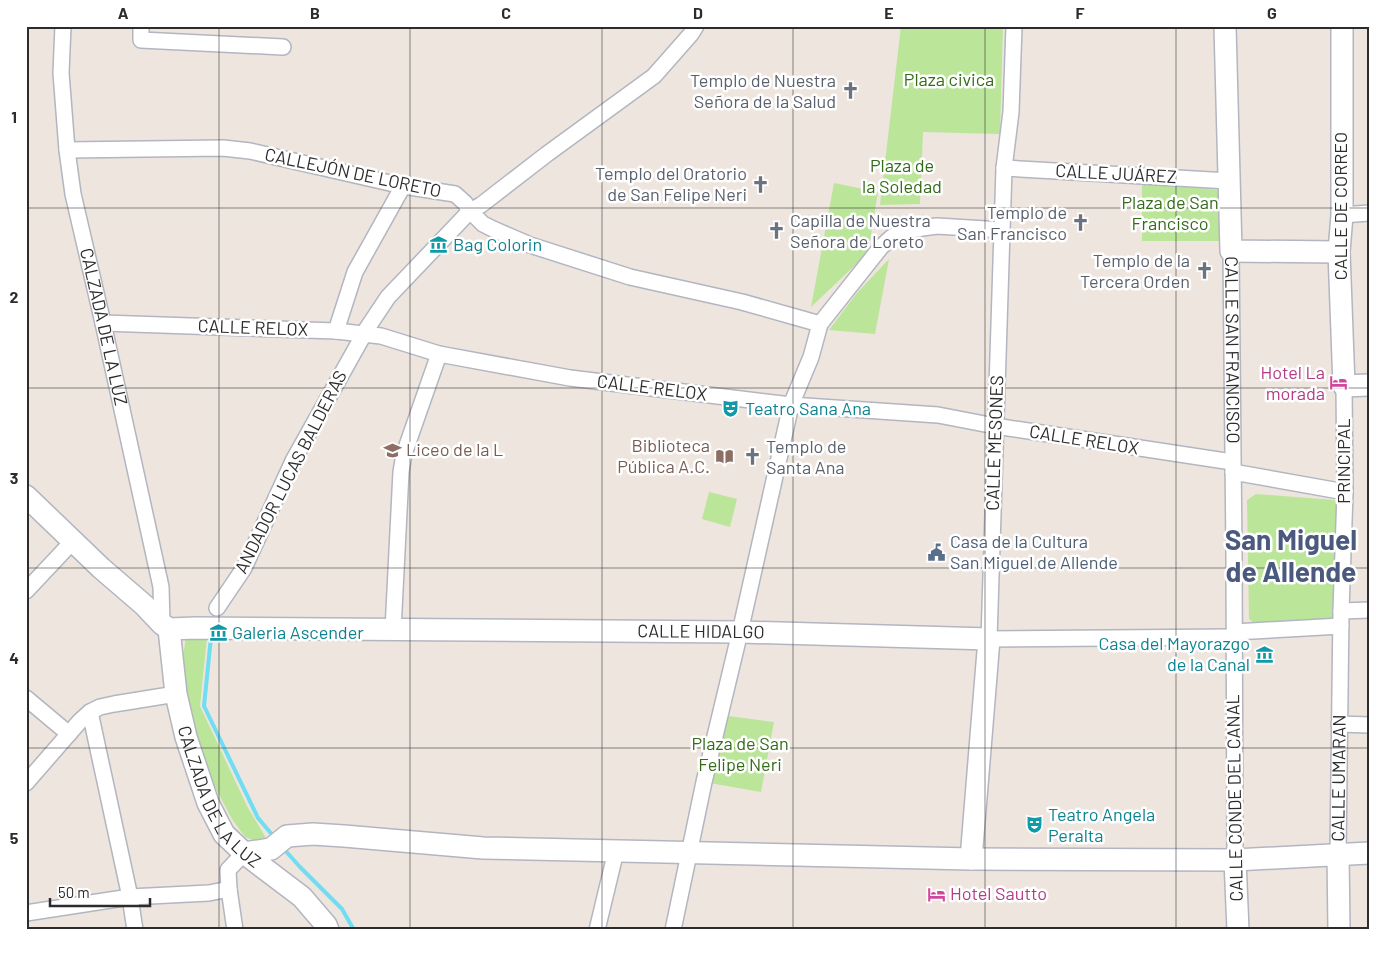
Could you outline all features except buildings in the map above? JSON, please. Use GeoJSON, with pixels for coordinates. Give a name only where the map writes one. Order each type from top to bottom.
{"type":"FeatureCollection","features":[{"type":"Feature","properties":{"kind":"main road","name":"CALLE SAN FRANCISCO"},"geometry":{"type":"LineString","coordinates":[[1225,26],[1231,251]]}},
{"type":"Feature","properties":{"kind":"main road","name":"CALLE DE CORREO"},"geometry":{"type":"LineString","coordinates":[[1342,26],[1342,215],[1340,252],[1344,386]]}},
{"type":"Feature","properties":{"kind":"main road"},"geometry":{"type":"LineString","coordinates":[[1231,251],[1340,252]]}},
{"type":"Feature","properties":{"kind":"main road"},"geometry":{"type":"LineString","coordinates":[[1344,386],[1369,385]]}},
{"type":"Feature","properties":{"kind":"main road"},"geometry":{"type":"LineString","coordinates":[[26,496],[101,568],[144,605],[165,627]]}},
{"type":"Feature","properties":{"kind":"main road","name":"CALLE HIDALGO"},"geometry":{"type":"LineString","coordinates":[[165,627],[740,632],[989,639]]}},
{"type":"Feature","properties":{"kind":"main road","name":"CALZADA DE LA LUZ"},"geometry":{"type":"LineString","coordinates":[[165,627],[176,694],[186,738],[208,803],[224,834],[244,853],[302,896],[328,930]]}},
{"type":"Feature","properties":{"kind":"main road","name":"CALLE MESONES"},"geometry":{"type":"LineString","coordinates":[[971,859],[989,639]]}},
{"type":"Feature","properties":{"kind":"main road"},"geometry":{"type":"LineString","coordinates":[[244,853],[271,849],[288,836],[313,834],[483,848],[971,859],[1235,860],[1369,853]]}},
{"type":"Feature","properties":{"kind":"main road","name":"CALLE UMARAN"},"geometry":{"type":"LineString","coordinates":[[1338,854],[1339,930]]}},
{"type":"Feature","properties":{"kind":"main road","name":"CALLE CONDE DEL CANAL"},"geometry":{"type":"LineString","coordinates":[[1235,860],[1238,930]]}},
{"type":"Feature","properties":{"kind":"street","name":"CALZADA DE LA LUZ"},"geometry":{"type":"LineString","coordinates":[[63,26],[61,73],[67,150],[74,194],[161,588],[165,627]]}},
{"type":"Feature","properties":{"kind":"street","name":"ANDADOR LUCAS BALDERAS"},"geometry":{"type":"LineString","coordinates":[[216,608],[244,568],[293,461],[364,333],[388,297],[470,211],[481,205],[654,76],[696,26]]}},
{"type":"Feature","properties":{"kind":"street","name":"CALLE MESONES"},"geometry":{"type":"LineString","coordinates":[[989,639],[1004,168],[1010,112],[1014,26]]}},
{"type":"Feature","properties":{"kind":"street"},"geometry":{"type":"LineString","coordinates":[[141,33],[283,47]]}},
{"type":"Feature","properties":{"kind":"street","name":"CALLEJÓN DE LORETO"},"geometry":{"type":"LineString","coordinates":[[67,150],[222,148],[250,151],[404,186],[455,194],[466,203],[470,211],[483,224],[530,245],[630,277],[742,302],[820,324]]}},
{"type":"Feature","properties":{"kind":"street","name":"CALLE JUÁREZ"},"geometry":{"type":"LineString","coordinates":[[1004,168],[1229,181]]}},
{"type":"Feature","properties":{"kind":"street"},"geometry":{"type":"LineString","coordinates":[[336,331],[355,272],[404,186]]}},
{"type":"Feature","properties":{"kind":"street"},"geometry":{"type":"LineString","coordinates":[[1342,215],[1369,213]]}},
{"type":"Feature","properties":{"kind":"street"},"geometry":{"type":"LineString","coordinates":[[673,930],[704,782],[791,405],[811,357],[820,324],[881,247],[900,232],[937,226],[1002,230]]}},
{"type":"Feature","properties":{"kind":"street","name":"CALLE SAN FRANCISCO"},"geometry":{"type":"LineString","coordinates":[[1231,251],[1233,634]]}},
{"type":"Feature","properties":{"kind":"street","name":"CALLE RELOX"},"geometry":{"type":"LineString","coordinates":[[103,323],[364,333],[381,336],[439,354],[570,378],[791,405],[938,415],[1232,467],[1345,492]]}},
{"type":"Feature","properties":{"kind":"street"},"geometry":{"type":"LineString","coordinates":[[393,630],[400,472],[404,454],[439,354]]}},
{"type":"Feature","properties":{"kind":"street","name":"PRINCIPAL"},"geometry":{"type":"LineString","coordinates":[[1341,626],[1345,492],[1344,386]]}},
{"type":"Feature","properties":{"kind":"street"},"geometry":{"type":"LineString","coordinates":[[26,591],[72,541]]}},
{"type":"Feature","properties":{"kind":"street"},"geometry":{"type":"LineString","coordinates":[[1341,611],[1369,610]]}},
{"type":"Feature","properties":{"kind":"street","name":"CALLE HIDALGO"},"geometry":{"type":"LineString","coordinates":[[989,639],[1233,634],[1341,626]]}},
{"type":"Feature","properties":{"kind":"street","name":"CALLE UMARAN"},"geometry":{"type":"LineString","coordinates":[[1338,854],[1341,626]]}},
{"type":"Feature","properties":{"kind":"street","name":"CALLE CONDE DEL CANAL"},"geometry":{"type":"LineString","coordinates":[[1233,634],[1235,860]]}},
{"type":"Feature","properties":{"kind":"street"},"geometry":{"type":"LineString","coordinates":[[26,783],[68,734],[90,712],[100,707],[114,704],[176,694]]}},
{"type":"Feature","properties":{"kind":"street"},"geometry":{"type":"LineString","coordinates":[[26,698],[68,734]]}},
{"type":"Feature","properties":{"kind":"street"},"geometry":{"type":"LineString","coordinates":[[90,712],[130,897],[135,930]]}},
{"type":"Feature","properties":{"kind":"street"},"geometry":{"type":"LineString","coordinates":[[1339,724],[1369,725]]}},
{"type":"Feature","properties":{"kind":"street"},"geometry":{"type":"LineString","coordinates":[[597,930],[616,851]]}},
{"type":"Feature","properties":{"kind":"street"},"geometry":{"type":"LineString","coordinates":[[235,930],[228,870],[244,853]]}},
{"type":"Feature","properties":{"kind":"street"},"geometry":{"type":"LineString","coordinates":[[26,913],[130,897],[209,893],[229,889]]}},
{"type":"Feature","properties":{"kind":"green space","name":"Plaza civica"},"geometry":{"type":"Polygon","coordinates":[[[901,26],[1003,26],[1000,134],[923,132],[920,204],[880,205],[901,26]]]}},
{"type":"Feature","properties":{"kind":"green space"},"geometry":{"type":"Polygon","coordinates":[[[834,183],[878,192],[868,253],[811,307],[834,183]]]}},
{"type":"Feature","properties":{"kind":"green space","name":"Plaza de San Francisco"},"geometry":{"type":"Polygon","coordinates":[[[1142,183],[1221,190],[1222,241],[1142,241],[1142,183]]]}},
{"type":"Feature","properties":{"kind":"green space"},"geometry":{"type":"Polygon","coordinates":[[[889,259],[875,334],[829,330],[857,293],[889,259]]]}},
{"type":"Feature","properties":{"kind":"green space"},"geometry":{"type":"Polygon","coordinates":[[[709,492],[737,499],[730,527],[702,519],[709,492]]]}},
{"type":"Feature","properties":{"kind":"green space"},"geometry":{"type":"Polygon","coordinates":[[[1256,494],[1334,500],[1340,505],[1336,611],[1330,619],[1254,623],[1249,619],[1247,500],[1256,494]]]}},
{"type":"Feature","properties":{"kind":"green space"},"geometry":{"type":"Polygon","coordinates":[[[186,636],[207,637],[200,706],[247,806],[266,838],[256,841],[245,837],[232,819],[196,745],[181,672],[186,636]]]}},
{"type":"Feature","properties":{"kind":"green space","name":"Plaza de San Felipe Neri"},"geometry":{"type":"Polygon","coordinates":[[[721,715],[774,722],[761,792],[704,782],[721,715]]]}},
{"type":"Feature","properties":{"kind":"waterway"},"geometry":{"type":"LineString","coordinates":[[211,637],[204,706],[258,818],[275,838]]}},
{"type":"Feature","properties":{"kind":"waterway"},"geometry":{"type":"LineString","coordinates":[[283,848],[342,909],[354,930]]}},
{"type":"Feature","properties":{"kind":"place","name":"Templo de Nuestra Señora de la Salud"},"geometry":{"type":"Point","coordinates":[850,91]}},
{"type":"Feature","properties":{"kind":"place","name":"Templo del Oratorio de San Felipe Neri"},"geometry":{"type":"Point","coordinates":[761,184]}},
{"type":"Feature","properties":{"kind":"place","name":"Templo de San Francisco"},"geometry":{"type":"Point","coordinates":[1081,223]}},
{"type":"Feature","properties":{"kind":"place","name":"Capilla de Nuestra Señora de Loreto"},"geometry":{"type":"Point","coordinates":[776,231]}},
{"type":"Feature","properties":{"kind":"place","name":"Bag Colorin"},"geometry":{"type":"Point","coordinates":[439,245]}},
{"type":"Feature","properties":{"kind":"place","name":"Templo de la Tercera Orden"},"geometry":{"type":"Point","coordinates":[1204,271]}},
{"type":"Feature","properties":{"kind":"place","name":"Hotel La morada"},"geometry":{"type":"Point","coordinates":[1339,383]}},
{"type":"Feature","properties":{"kind":"place","name":"Teatro Sana Ana"},"geometry":{"type":"Point","coordinates":[731,409]}},
{"type":"Feature","properties":{"kind":"place","name":"Liceo de la L"},"geometry":{"type":"Point","coordinates":[392,450]}},
{"type":"Feature","properties":{"kind":"place","name":"Biblioteca Pública A.C."},"geometry":{"type":"Point","coordinates":[724,456]}},
{"type":"Feature","properties":{"kind":"place","name":"Templo de Santa Ana"},"geometry":{"type":"Point","coordinates":[752,457]}},
{"type":"Feature","properties":{"kind":"place","name":"Casa de la Cultura San Miguel de Allende"},"geometry":{"type":"Point","coordinates":[936,552]}},
{"type":"Feature","properties":{"kind":"place","name":"Galeria Ascender"},"geometry":{"type":"Point","coordinates":[218,633]}},
{"type":"Feature","properties":{"kind":"place","name":"Casa del Mayorazgo de la Canal"},"geometry":{"type":"Point","coordinates":[1264,654]}},
{"type":"Feature","properties":{"kind":"place","name":"Teatro Angela Peralta"},"geometry":{"type":"Point","coordinates":[1034,825]}},
{"type":"Feature","properties":{"kind":"place","name":"Hotel Sautto"},"geometry":{"type":"Point","coordinates":[936,894]}},
{"type":"Feature","properties":{"kind":"district","name":"San Miguel de Allende"},"geometry":{"type":"Point","coordinates":[1291,556]}},
{"type":"Feature","properties":{"kind":"park label","name":"Plaza de la Soledad"},"geometry":{"type":"Point","coordinates":[902,176]}}]}
